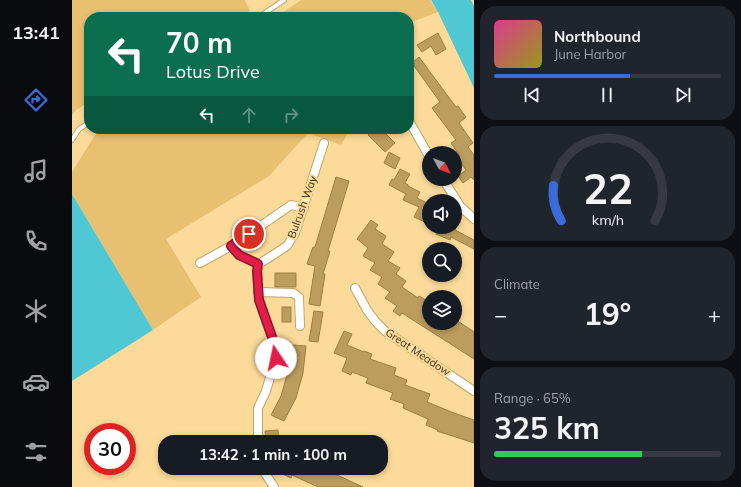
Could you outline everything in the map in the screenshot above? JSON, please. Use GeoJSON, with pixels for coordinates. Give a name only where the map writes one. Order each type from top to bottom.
{"type":"FeatureCollection","features":[{"type":"Feature","properties":{"kind":"street"},"geometry":{"type":"LineString","coordinates":[[414,130],[423,146]]}},
{"type":"Feature","properties":{"kind":"street","name":"Bulrush Way"},"geometry":{"type":"LineString","coordinates":[[258,264],[287,246],[295,233],[324,143]]}},
{"type":"Feature","properties":{"kind":"street"},"geometry":{"type":"LineString","coordinates":[[447,186],[460,206],[474,219]]}},
{"type":"Feature","properties":{"kind":"street"},"geometry":{"type":"LineString","coordinates":[[259,226],[291,205],[304,208]]}},
{"type":"Feature","properties":{"kind":"street"},"geometry":{"type":"LineString","coordinates":[[200,263],[249,234]]}},
{"type":"Feature","properties":{"kind":"street"},"geometry":{"type":"LineString","coordinates":[[231,246],[239,255],[258,264],[259,300],[272,337],[276,358],[266,391],[258,408],[258,435]]}},
{"type":"Feature","properties":{"kind":"street","name":"Great Meadow"},"geometry":{"type":"LineString","coordinates":[[355,288],[376,322],[385,331],[474,390]]}},
{"type":"Feature","properties":{"kind":"street"},"geometry":{"type":"LineString","coordinates":[[258,292],[293,293],[299,297],[300,326]]}},
{"type":"Feature","properties":{"kind":"street"},"geometry":{"type":"LineString","coordinates":[[266,475],[274,487]]}},
{"type":"Feature","properties":{"kind":"lane"},"geometry":{"type":"LineString","coordinates":[[266,12],[284,0]]}},
{"type":"Feature","properties":{"kind":"lane"},"geometry":{"type":"LineString","coordinates":[[72,140],[78,129],[84,126]]}},
{"type":"Feature","properties":{"kind":"shaded area"},"geometry":{"type":"Polygon","coordinates":[[[72,0],[245,0],[250,11],[248,12],[84,12],[84,105],[76,110],[72,115],[72,0]]]}},
{"type":"Feature","properties":{"kind":"shaded area"},"geometry":{"type":"Polygon","coordinates":[[[301,0],[430,0],[438,12],[414,21],[414,12],[283,12],[301,0]]]}},
{"type":"Feature","properties":{"kind":"shaded area"},"geometry":{"type":"Polygon","coordinates":[[[307,134],[269,176],[166,239],[201,297],[153,330],[72,194],[72,172],[95,135],[307,134]]]}},
{"type":"Feature","properties":{"kind":"shaded area"},"geometry":{"type":"Polygon","coordinates":[[[311,134],[347,134],[341,145],[311,134]]]}},
{"type":"Feature","properties":{"kind":"water"},"geometry":{"type":"Polygon","coordinates":[[[431,0],[471,0],[474,6],[474,88],[438,12],[431,0]]]}},
{"type":"Feature","properties":{"kind":"water"},"geometry":{"type":"Polygon","coordinates":[[[72,194],[153,330],[72,381],[72,194]]]}},
{"type":"Feature","properties":{"kind":"building"},"geometry":{"type":"Polygon","coordinates":[[[438,33],[446,49],[436,55],[431,46],[422,52],[417,45],[438,33]]]}},
{"type":"Feature","properties":{"kind":"building"},"geometry":{"type":"Polygon","coordinates":[[[419,57],[456,107],[458,106],[466,117],[459,123],[473,143],[468,147],[474,155],[474,180],[471,177],[463,183],[462,182],[462,173],[466,170],[462,165],[462,146],[453,146],[451,143],[456,140],[432,108],[440,102],[414,66],[414,61],[419,57]]]}},
{"type":"Feature","properties":{"kind":"building"},"geometry":{"type":"Polygon","coordinates":[[[386,134],[395,143],[385,152],[368,135],[386,134]]]}},
{"type":"Feature","properties":{"kind":"building"},"geometry":{"type":"Polygon","coordinates":[[[389,152],[400,158],[395,169],[384,163],[389,152]]]}},
{"type":"Feature","properties":{"kind":"building"},"geometry":{"type":"Polygon","coordinates":[[[400,169],[410,174],[405,183],[420,192],[417,198],[422,200],[422,221],[414,217],[419,207],[403,200],[406,194],[389,185],[392,179],[394,180],[400,169]]]}},
{"type":"Feature","properties":{"kind":"building"},"geometry":{"type":"Polygon","coordinates":[[[336,177],[349,181],[328,251],[330,251],[323,274],[325,274],[320,306],[309,304],[315,266],[307,264],[313,247],[315,247],[336,177]]]}},
{"type":"Feature","properties":{"kind":"building"},"geometry":{"type":"Polygon","coordinates":[[[371,220],[378,225],[375,229],[386,236],[382,244],[394,252],[388,261],[400,268],[396,274],[406,281],[402,287],[418,298],[419,296],[422,298],[422,326],[402,313],[400,316],[393,311],[397,306],[385,298],[390,292],[378,284],[382,277],[370,270],[375,263],[363,256],[368,248],[357,239],[371,220]]]}},
{"type":"Feature","properties":{"kind":"building"},"geometry":{"type":"Polygon","coordinates":[[[436,234],[462,234],[474,240],[474,249],[451,237],[450,240],[436,234]]]}},
{"type":"Feature","properties":{"kind":"building"},"geometry":{"type":"Polygon","coordinates":[[[275,273],[296,273],[296,287],[275,287],[275,273]]]}},
{"type":"Feature","properties":{"kind":"building"},"geometry":{"type":"Polygon","coordinates":[[[282,307],[291,307],[291,322],[282,322],[282,307]]]}},
{"type":"Feature","properties":{"kind":"building"},"geometry":{"type":"Polygon","coordinates":[[[314,311],[323,312],[318,342],[309,341],[314,311]]]}},
{"type":"Feature","properties":{"kind":"building"},"geometry":{"type":"Polygon","coordinates":[[[462,324],[474,332],[474,359],[429,330],[462,330],[462,324]]]}},
{"type":"Feature","properties":{"kind":"building"},"geometry":{"type":"Polygon","coordinates":[[[344,331],[352,334],[347,345],[372,354],[370,359],[396,368],[394,375],[407,380],[405,385],[430,394],[427,402],[474,420],[474,443],[437,431],[438,430],[426,425],[428,419],[403,408],[404,404],[390,399],[393,393],[366,383],[368,378],[352,372],[351,375],[342,371],[347,358],[334,353],[344,331]]]}},
{"type":"Feature","properties":{"kind":"building"},"geometry":{"type":"Polygon","coordinates":[[[292,345],[306,346],[303,373],[296,398],[284,421],[271,415],[281,396],[289,368],[292,345]]]}},
{"type":"Feature","properties":{"kind":"building"},"geometry":{"type":"Polygon","coordinates":[[[278,430],[278,435],[265,435],[265,431],[278,430]]]}},
{"type":"Feature","properties":{"kind":"building"},"geometry":{"type":"Polygon","coordinates":[[[285,475],[292,475],[291,478],[285,475]]]}},
{"type":"Feature","properties":{"kind":"building"},"geometry":{"type":"Polygon","coordinates":[[[292,475],[337,475],[363,487],[318,487],[292,475]]]}},
{"type":"Feature","properties":{"kind":"route"},"geometry":{"type":"LineString","coordinates":[[249,234],[231,246],[239,255],[258,264],[259,300],[272,337],[276,358]]}}]}
